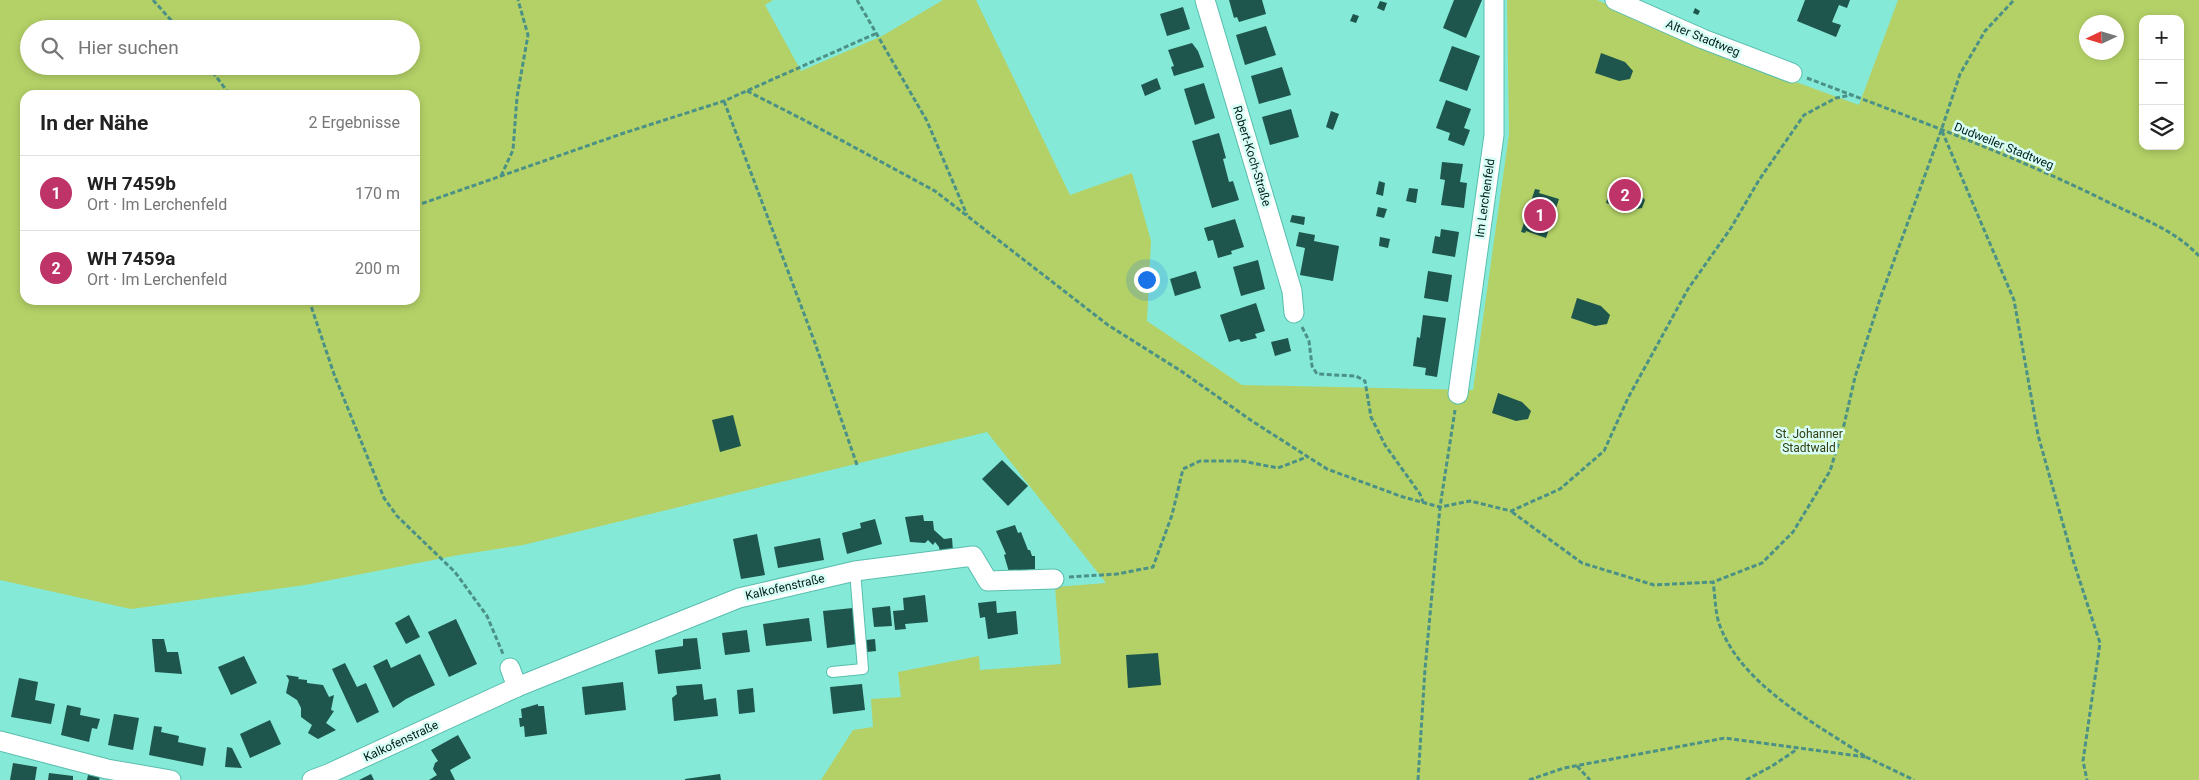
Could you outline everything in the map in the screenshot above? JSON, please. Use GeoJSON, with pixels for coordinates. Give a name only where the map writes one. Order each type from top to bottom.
{"type":"FeatureCollection","features":[{"type":"Feature","properties":{"kind":"street","name":"Robert-Koch-Straße"},"geometry":{"type":"LineString","coordinates":[[1205,0],[1292,290],[1294,313]]}},
{"type":"Feature","properties":{"kind":"street","name":"Im Lerchenfeld"},"geometry":{"type":"LineString","coordinates":[[1458,394],[1494,135],[1494,0]]}},
{"type":"Feature","properties":{"kind":"street","name":"Alter Stadtweg"},"geometry":{"type":"LineString","coordinates":[[1615,0],[1703,39],[1792,72]]}},
{"type":"Feature","properties":{"kind":"street","name":"Kalkofenstraße"},"geometry":{"type":"LineString","coordinates":[[312,780],[517,687],[744,596],[854,571],[973,556],[988,580],[1054,578]]}},
{"type":"Feature","properties":{"kind":"street"},"geometry":{"type":"LineString","coordinates":[[510,668],[517,687]]}},
{"type":"Feature","properties":{"kind":"street"},"geometry":{"type":"LineString","coordinates":[[0,740],[107,769],[171,780]]}},
{"type":"Feature","properties":{"kind":"lane"},"geometry":{"type":"LineString","coordinates":[[832,672],[864,669],[854,571]]}},
{"type":"Feature","properties":{"kind":"path"},"geometry":{"type":"LineString","coordinates":[[153,0],[172,20]]}},
{"type":"Feature","properties":{"kind":"path"},"geometry":{"type":"LineString","coordinates":[[501,176],[513,150],[517,97],[528,35],[518,0]]}},
{"type":"Feature","properties":{"kind":"path"},"geometry":{"type":"LineString","coordinates":[[857,0],[927,121],[967,216]]}},
{"type":"Feature","properties":{"kind":"path"},"geometry":{"type":"LineString","coordinates":[[747,91],[936,191],[1108,325],[1181,371],[1327,469],[1402,497],[1440,506],[1470,501],[1511,511],[1582,564],[1654,585],[1713,582],[1762,563],[1793,532],[1830,471],[1844,425],[1855,377],[1877,308],[1942,131],[1960,74],[1985,31],[2014,0]]}},
{"type":"Feature","properties":{"kind":"path"},"geometry":{"type":"LineString","coordinates":[[420,204],[724,101],[877,33]]}},
{"type":"Feature","properties":{"kind":"path","name":"Dudweiler Stadtweg"},"geometry":{"type":"LineString","coordinates":[[1792,72],[2064,180],[2173,234],[2190,246],[2199,256]]}},
{"type":"Feature","properties":{"kind":"path"},"geometry":{"type":"LineString","coordinates":[[215,75],[226,90]]}},
{"type":"Feature","properties":{"kind":"path"},"geometry":{"type":"LineString","coordinates":[[1511,511],[1560,489],[1604,451],[1628,398],[1688,289],[1731,228],[1759,180],[1804,115],[1836,98],[1851,95]]}},
{"type":"Feature","properties":{"kind":"path"},"geometry":{"type":"LineString","coordinates":[[724,101],[815,343],[858,465]]}},
{"type":"Feature","properties":{"kind":"path"},"geometry":{"type":"LineString","coordinates":[[1942,131],[2014,300],[2038,435],[2074,563],[2100,643],[2083,761],[2087,780]]}},
{"type":"Feature","properties":{"kind":"path"},"geometry":{"type":"LineString","coordinates":[[311,305],[334,374],[384,498],[397,516],[455,572],[487,616],[510,668]]}},
{"type":"Feature","properties":{"kind":"path"},"geometry":{"type":"LineString","coordinates":[[1294,313],[1309,341],[1312,366],[1317,374],[1356,376],[1365,381],[1372,417],[1384,445],[1420,494],[1423,502]]}},
{"type":"Feature","properties":{"kind":"path"},"geometry":{"type":"LineString","coordinates":[[1418,780],[1425,669],[1440,506],[1458,394]]}},
{"type":"Feature","properties":{"kind":"path"},"geometry":{"type":"LineString","coordinates":[[1054,578],[1117,574],[1153,567],[1172,515],[1183,469],[1200,461],[1242,461],[1278,468],[1308,457]]}},
{"type":"Feature","properties":{"kind":"path"},"geometry":{"type":"LineString","coordinates":[[1713,582],[1718,620],[1736,656],[1774,694],[1866,757],[1914,780]]}},
{"type":"Feature","properties":{"kind":"path"},"geometry":{"type":"LineString","coordinates":[[1529,780],[1576,765],[1725,738],[1866,757]]}},
{"type":"Feature","properties":{"kind":"path"},"geometry":{"type":"LineString","coordinates":[[1746,780],[1772,766],[1796,749]]}},
{"type":"Feature","properties":{"kind":"path"},"geometry":{"type":"LineString","coordinates":[[1576,765],[1590,780]]}},
{"type":"Feature","properties":{"kind":"green space","name":"St. Johanner Stadtwald"},"geometry":{"type":"Polygon","coordinates":[[[0,0],[773,0],[765,5],[801,71],[882,36],[943,0],[976,0],[1070,195],[1132,173],[1151,241],[1147,321],[1242,385],[1473,390],[1509,134],[1507,0],[1597,0],[1757,68],[1859,105],[1898,0],[2199,0],[2199,780],[821,780],[853,730],[873,727],[871,699],[901,697],[898,672],[979,656],[980,670],[1061,664],[1055,587],[1106,583],[987,432],[523,545],[459,555],[305,585],[131,609],[0,580],[0,0]]]}},
{"type":"Feature","properties":{"kind":"building"},"geometry":{"type":"Polygon","coordinates":[[[1229,0],[1262,0],[1266,14],[1239,22],[1237,17],[1234,18],[1229,0]]]}},
{"type":"Feature","properties":{"kind":"building"},"geometry":{"type":"Polygon","coordinates":[[[1454,0],[1482,0],[1466,38],[1443,28],[1454,0]]]}},
{"type":"Feature","properties":{"kind":"building"},"geometry":{"type":"Polygon","coordinates":[[[1805,0],[1850,0],[1847,8],[1839,5],[1832,22],[1841,25],[1836,37],[1797,21],[1805,0]]]}},
{"type":"Feature","properties":{"kind":"building"},"geometry":{"type":"Polygon","coordinates":[[[1380,1],[1387,3],[1384,11],[1377,8],[1380,1]]]}},
{"type":"Feature","properties":{"kind":"building"},"geometry":{"type":"Polygon","coordinates":[[[1183,7],[1190,29],[1167,36],[1160,14],[1183,7]]]}},
{"type":"Feature","properties":{"kind":"building"},"geometry":{"type":"Polygon","coordinates":[[[1695,8],[1700,11],[1698,15],[1693,13],[1695,8]]]}},
{"type":"Feature","properties":{"kind":"building"},"geometry":{"type":"Polygon","coordinates":[[[1353,14],[1359,16],[1356,23],[1350,21],[1353,14]]]}},
{"type":"Feature","properties":{"kind":"building"},"geometry":{"type":"Polygon","coordinates":[[[1266,26],[1276,55],[1245,65],[1236,35],[1266,26]]]}},
{"type":"Feature","properties":{"kind":"building"},"geometry":{"type":"Polygon","coordinates":[[[1192,43],[1198,51],[1204,67],[1174,76],[1171,67],[1174,66],[1168,50],[1192,43]]]}},
{"type":"Feature","properties":{"kind":"building"},"geometry":{"type":"Polygon","coordinates":[[[1452,46],[1480,56],[1467,91],[1439,81],[1452,46]]]}},
{"type":"Feature","properties":{"kind":"building"},"geometry":{"type":"Polygon","coordinates":[[[1601,53],[1625,62],[1633,71],[1630,79],[1619,81],[1595,73],[1601,53]]]}},
{"type":"Feature","properties":{"kind":"building"},"geometry":{"type":"Polygon","coordinates":[[[1282,67],[1291,95],[1259,104],[1251,76],[1282,67]]]}},
{"type":"Feature","properties":{"kind":"building"},"geometry":{"type":"Polygon","coordinates":[[[1157,78],[1161,89],[1145,96],[1141,85],[1157,78]]]}},
{"type":"Feature","properties":{"kind":"building"},"geometry":{"type":"Polygon","coordinates":[[[1204,83],[1215,118],[1195,125],[1184,89],[1204,83]]]}},
{"type":"Feature","properties":{"kind":"building"},"geometry":{"type":"Polygon","coordinates":[[[1446,100],[1471,109],[1464,128],[1470,130],[1464,146],[1448,140],[1450,133],[1436,128],[1446,100]]]}},
{"type":"Feature","properties":{"kind":"building"},"geometry":{"type":"Polygon","coordinates":[[[1291,109],[1299,137],[1270,145],[1262,117],[1291,109]]]}},
{"type":"Feature","properties":{"kind":"building"},"geometry":{"type":"Polygon","coordinates":[[[1331,111],[1339,114],[1333,130],[1326,127],[1331,111]]]}},
{"type":"Feature","properties":{"kind":"building"},"geometry":{"type":"Polygon","coordinates":[[[1219,133],[1226,158],[1223,159],[1229,182],[1233,181],[1239,200],[1212,208],[1192,141],[1219,133]]]}},
{"type":"Feature","properties":{"kind":"building"},"geometry":{"type":"Polygon","coordinates":[[[1442,162],[1463,164],[1460,182],[1467,183],[1464,208],[1441,205],[1445,180],[1440,179],[1442,162]]]}},
{"type":"Feature","properties":{"kind":"building"},"geometry":{"type":"Polygon","coordinates":[[[1379,181],[1385,183],[1383,196],[1376,194],[1379,181]]]}},
{"type":"Feature","properties":{"kind":"building"},"geometry":{"type":"Polygon","coordinates":[[[1612,182],[1637,191],[1645,200],[1642,208],[1631,210],[1606,203],[1612,182]]]}},
{"type":"Feature","properties":{"kind":"building"},"geometry":{"type":"Polygon","coordinates":[[[1409,188],[1418,189],[1416,203],[1406,201],[1409,188]]]}},
{"type":"Feature","properties":{"kind":"building"},"geometry":{"type":"Polygon","coordinates":[[[1535,189],[1540,190],[1539,193],[1559,199],[1546,238],[1526,231],[1525,233],[1521,232],[1535,189]]]}},
{"type":"Feature","properties":{"kind":"building"},"geometry":{"type":"Polygon","coordinates":[[[1378,207],[1387,209],[1384,218],[1376,216],[1378,207]]]}},
{"type":"Feature","properties":{"kind":"building"},"geometry":{"type":"Polygon","coordinates":[[[1292,215],[1305,217],[1304,225],[1290,222],[1292,215]]]}},
{"type":"Feature","properties":{"kind":"building"},"geometry":{"type":"Polygon","coordinates":[[[1235,219],[1244,247],[1231,251],[1232,254],[1218,258],[1213,240],[1208,241],[1204,228],[1235,219]]]}},
{"type":"Feature","properties":{"kind":"building"},"geometry":{"type":"Polygon","coordinates":[[[1441,229],[1459,232],[1455,257],[1432,253],[1435,236],[1440,237],[1441,229]]]}},
{"type":"Feature","properties":{"kind":"building"},"geometry":{"type":"Polygon","coordinates":[[[1299,232],[1315,235],[1314,241],[1339,246],[1333,281],[1300,275],[1305,248],[1296,246],[1299,232]]]}},
{"type":"Feature","properties":{"kind":"building"},"geometry":{"type":"Polygon","coordinates":[[[1380,237],[1390,239],[1388,248],[1379,246],[1380,237]]]}},
{"type":"Feature","properties":{"kind":"building"},"geometry":{"type":"Polygon","coordinates":[[[1258,260],[1265,289],[1241,296],[1233,267],[1258,260]]]}},
{"type":"Feature","properties":{"kind":"building"},"geometry":{"type":"Polygon","coordinates":[[[1196,271],[1201,288],[1175,296],[1170,279],[1196,271]]]}},
{"type":"Feature","properties":{"kind":"building"},"geometry":{"type":"Polygon","coordinates":[[[1428,271],[1452,275],[1448,302],[1424,298],[1428,271]]]}},
{"type":"Feature","properties":{"kind":"building"},"geometry":{"type":"Polygon","coordinates":[[[1577,298],[1601,306],[1610,315],[1607,324],[1595,326],[1571,318],[1577,298]]]}},
{"type":"Feature","properties":{"kind":"building"},"geometry":{"type":"Polygon","coordinates":[[[1256,303],[1265,331],[1255,334],[1257,338],[1241,342],[1239,339],[1229,342],[1220,315],[1256,303]]]}},
{"type":"Feature","properties":{"kind":"building"},"geometry":{"type":"Polygon","coordinates":[[[1423,315],[1446,318],[1437,377],[1425,375],[1426,368],[1413,366],[1417,337],[1420,338],[1423,315]]]}},
{"type":"Feature","properties":{"kind":"building"},"geometry":{"type":"Polygon","coordinates":[[[1288,338],[1291,351],[1275,356],[1271,342],[1288,338]]]}},
{"type":"Feature","properties":{"kind":"building"},"geometry":{"type":"Polygon","coordinates":[[[1498,393],[1522,402],[1531,411],[1528,419],[1516,421],[1492,413],[1498,393]]]}},
{"type":"Feature","properties":{"kind":"building"},"geometry":{"type":"Polygon","coordinates":[[[733,415],[741,446],[720,452],[712,420],[733,415]]]}},
{"type":"Feature","properties":{"kind":"building"},"geometry":{"type":"Polygon","coordinates":[[[1002,460],[1028,486],[1008,506],[982,479],[1002,460]]]}},
{"type":"Feature","properties":{"kind":"building"},"geometry":{"type":"Polygon","coordinates":[[[923,515],[924,521],[933,521],[934,530],[944,539],[952,538],[953,551],[940,553],[939,547],[935,542],[933,545],[928,540],[925,543],[910,542],[905,517],[923,515]]]}},
{"type":"Feature","properties":{"kind":"building"},"geometry":{"type":"Polygon","coordinates":[[[875,519],[882,544],[847,554],[842,533],[861,528],[860,523],[875,519]]]}},
{"type":"Feature","properties":{"kind":"building"},"geometry":{"type":"Polygon","coordinates":[[[1015,525],[1018,533],[1021,532],[1028,550],[1030,550],[1032,556],[1035,556],[1035,569],[1009,572],[1004,555],[1006,554],[996,531],[1015,525]]]}},
{"type":"Feature","properties":{"kind":"building"},"geometry":{"type":"Polygon","coordinates":[[[757,534],[765,575],[741,579],[733,539],[757,534]]]}},
{"type":"Feature","properties":{"kind":"building"},"geometry":{"type":"Polygon","coordinates":[[[820,538],[824,560],[778,568],[774,547],[820,538]]]}},
{"type":"Feature","properties":{"kind":"building"},"geometry":{"type":"Polygon","coordinates":[[[925,595],[928,622],[905,624],[906,629],[895,630],[893,611],[904,610],[903,598],[925,595]]]}},
{"type":"Feature","properties":{"kind":"building"},"geometry":{"type":"Polygon","coordinates":[[[996,601],[997,613],[1016,611],[1018,634],[988,639],[985,617],[980,618],[978,603],[996,601]]]}},
{"type":"Feature","properties":{"kind":"building"},"geometry":{"type":"Polygon","coordinates":[[[890,606],[892,626],[874,627],[872,608],[890,606]]]}},
{"type":"Feature","properties":{"kind":"building"},"geometry":{"type":"Polygon","coordinates":[[[853,608],[857,644],[827,648],[823,611],[853,608]]]}},
{"type":"Feature","properties":{"kind":"building"},"geometry":{"type":"Polygon","coordinates":[[[409,615],[420,637],[406,644],[395,623],[409,615]]]}},
{"type":"Feature","properties":{"kind":"building"},"geometry":{"type":"Polygon","coordinates":[[[809,618],[812,641],[766,646],[763,624],[809,618]]]}},
{"type":"Feature","properties":{"kind":"building"},"geometry":{"type":"Polygon","coordinates":[[[456,619],[477,664],[449,677],[428,632],[456,619]]]}},
{"type":"Feature","properties":{"kind":"building"},"geometry":{"type":"Polygon","coordinates":[[[747,630],[750,652],[725,655],[722,633],[747,630]]]}},
{"type":"Feature","properties":{"kind":"building"},"geometry":{"type":"Polygon","coordinates":[[[697,638],[701,669],[658,674],[655,650],[683,646],[683,639],[697,638]]]}},
{"type":"Feature","properties":{"kind":"building"},"geometry":{"type":"Polygon","coordinates":[[[152,639],[164,639],[167,652],[178,652],[182,674],[155,672],[152,639]]]}},
{"type":"Feature","properties":{"kind":"building"},"geometry":{"type":"Polygon","coordinates":[[[875,639],[876,651],[867,652],[866,640],[875,639]]]}},
{"type":"Feature","properties":{"kind":"building"},"geometry":{"type":"Polygon","coordinates":[[[1158,653],[1161,685],[1128,688],[1126,655],[1158,653]]]}},
{"type":"Feature","properties":{"kind":"building"},"geometry":{"type":"Polygon","coordinates":[[[420,654],[435,685],[406,699],[393,708],[373,666],[387,659],[391,668],[420,654]]]}},
{"type":"Feature","properties":{"kind":"building"},"geometry":{"type":"Polygon","coordinates":[[[244,656],[257,683],[231,695],[218,667],[244,656]]]}},
{"type":"Feature","properties":{"kind":"building"},"geometry":{"type":"Polygon","coordinates":[[[345,663],[357,687],[366,683],[379,712],[357,723],[332,669],[345,663]]]}},
{"type":"Feature","properties":{"kind":"building"},"geometry":{"type":"Polygon","coordinates":[[[286,675],[307,680],[307,683],[323,685],[329,697],[334,695],[331,710],[334,711],[326,723],[336,730],[318,739],[308,733],[312,725],[301,717],[301,708],[297,700],[286,693],[289,680],[286,675]]]}},
{"type":"Feature","properties":{"kind":"building"},"geometry":{"type":"Polygon","coordinates":[[[19,678],[38,682],[35,700],[55,704],[51,724],[11,717],[19,678]]]}},
{"type":"Feature","properties":{"kind":"building"},"geometry":{"type":"Polygon","coordinates":[[[623,682],[626,710],[585,715],[582,687],[623,682]]]}},
{"type":"Feature","properties":{"kind":"building"},"geometry":{"type":"Polygon","coordinates":[[[702,684],[704,700],[716,698],[718,716],[674,721],[672,698],[677,694],[676,686],[702,684]]]}},
{"type":"Feature","properties":{"kind":"building"},"geometry":{"type":"Polygon","coordinates":[[[862,684],[865,710],[833,714],[830,687],[862,684]]]}},
{"type":"Feature","properties":{"kind":"building"},"geometry":{"type":"Polygon","coordinates":[[[753,688],[755,712],[739,714],[737,690],[753,688]]]}},
{"type":"Feature","properties":{"kind":"building"},"geometry":{"type":"Polygon","coordinates":[[[538,704],[538,706],[544,706],[547,734],[525,737],[524,726],[520,727],[521,709],[538,704]]]}},
{"type":"Feature","properties":{"kind":"building"},"geometry":{"type":"Polygon","coordinates":[[[67,705],[81,708],[80,715],[100,719],[97,729],[92,728],[89,742],[61,735],[67,705]]]}},
{"type":"Feature","properties":{"kind":"building"},"geometry":{"type":"Polygon","coordinates":[[[114,714],[139,718],[133,750],[108,745],[114,714]]]}},
{"type":"Feature","properties":{"kind":"building"},"geometry":{"type":"Polygon","coordinates":[[[270,720],[281,744],[250,758],[240,734],[270,720]]]}},
{"type":"Feature","properties":{"kind":"building"},"geometry":{"type":"Polygon","coordinates":[[[154,726],[162,727],[161,732],[179,736],[178,742],[206,748],[203,766],[149,755],[154,726]]]}},
{"type":"Feature","properties":{"kind":"building"},"geometry":{"type":"Polygon","coordinates":[[[458,735],[471,758],[450,770],[455,780],[429,780],[437,775],[433,769],[438,761],[431,750],[458,735]]]}},
{"type":"Feature","properties":{"kind":"building"},"geometry":{"type":"Polygon","coordinates":[[[227,747],[232,748],[242,768],[225,767],[227,747]]]}},
{"type":"Feature","properties":{"kind":"building"},"geometry":{"type":"Polygon","coordinates":[[[13,763],[37,767],[35,780],[10,780],[13,763]]]}},
{"type":"Feature","properties":{"kind":"building"},"geometry":{"type":"Polygon","coordinates":[[[49,773],[73,776],[73,780],[48,780],[49,773]]]}},
{"type":"Feature","properties":{"kind":"building"},"geometry":{"type":"Polygon","coordinates":[[[371,774],[374,780],[359,780],[371,774]]]}},
{"type":"Feature","properties":{"kind":"building"},"geometry":{"type":"Polygon","coordinates":[[[720,774],[721,780],[685,780],[685,779],[720,774]]]}},
{"type":"Feature","properties":{"kind":"building"},"geometry":{"type":"Polygon","coordinates":[[[88,775],[100,777],[99,780],[87,780],[88,775]]]}},
{"type":"Feature","properties":{"kind":"place","name":"WH 7459a"},"geometry":{"type":"Point","coordinates":[1625,195]}},
{"type":"Feature","properties":{"kind":"place","name":"WH 7459b"},"geometry":{"type":"Point","coordinates":[1540,215]}}]}
